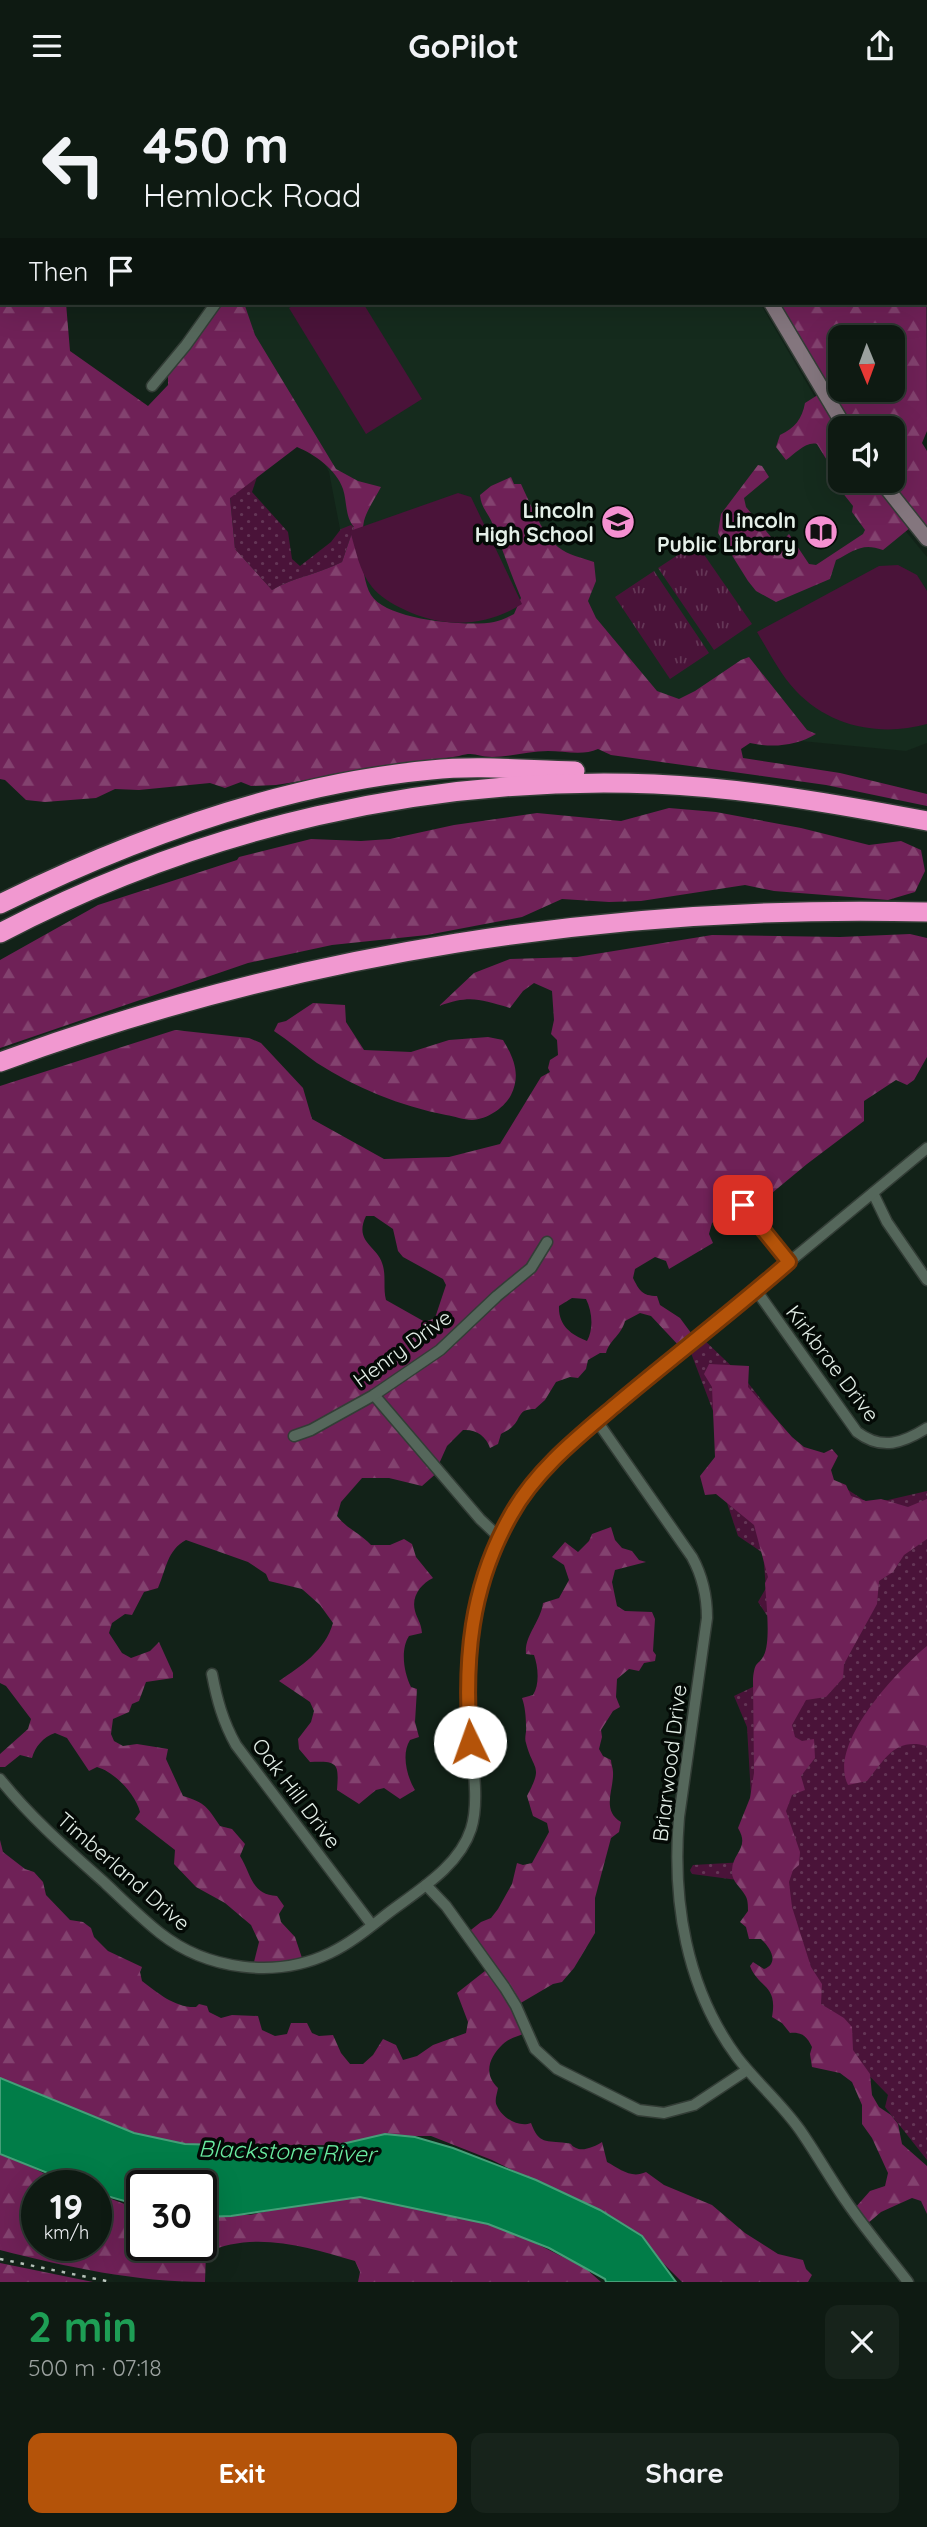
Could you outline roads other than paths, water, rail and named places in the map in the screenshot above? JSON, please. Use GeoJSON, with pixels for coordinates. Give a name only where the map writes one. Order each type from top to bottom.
{"type":"FeatureCollection","features":[{"type":"Feature","properties":{"kind":"highway"},"geometry":{"type":"LineString","coordinates":[[0,904],[95,860],[185,826],[310,791],[404,773],[463,768],[622,773],[689,779],[927,821]]}},
{"type":"Feature","properties":{"kind":"highway"},"geometry":{"type":"LineString","coordinates":[[0,933],[92,888],[173,857],[267,827],[362,806],[459,791],[557,783],[655,784],[753,792]]}},
{"type":"Feature","properties":{"kind":"highway"},"geometry":{"type":"LineString","coordinates":[[0,1062],[119,1022],[233,989],[338,964],[476,939],[583,925],[712,915],[831,911],[927,912]]}},
{"type":"Feature","properties":{"kind":"main road"},"geometry":{"type":"LineString","coordinates":[[772,305],[838,416]]}},
{"type":"Feature","properties":{"kind":"main road"},"geometry":{"type":"LineString","coordinates":[[891,493],[927,539]]}},
{"type":"Feature","properties":{"kind":"street"},"geometry":{"type":"LineString","coordinates":[[152,386],[215,305]]}},
{"type":"Feature","properties":{"kind":"street"},"geometry":{"type":"LineString","coordinates":[[927,1148],[873,1193],[887,1223],[927,1280]]}},
{"type":"Feature","properties":{"kind":"street","name":"Timberland Drive"},"geometry":{"type":"LineString","coordinates":[[0,1779],[28,1813],[160,1934],[209,1961],[267,1968],[303,1962],[330,1953],[372,1925],[426,1885],[463,1847],[471,1829],[475,1805],[469,1721],[469,1643],[478,1598],[511,1515],[533,1483],[597,1421],[873,1193]]}},
{"type":"Feature","properties":{"kind":"street"},"geometry":{"type":"LineString","coordinates":[[743,1205],[789,1262]]}},
{"type":"Feature","properties":{"kind":"street","name":"Henry Drive"},"geometry":{"type":"LineString","coordinates":[[294,1436],[311,1430],[374,1395],[454,1338],[497,1296],[531,1268],[547,1242]]}},
{"type":"Feature","properties":{"kind":"street","name":"Kirkbrae Drive"},"geometry":{"type":"LineString","coordinates":[[756,1290],[857,1432],[866,1439],[886,1444],[906,1441],[927,1428]]}},
{"type":"Feature","properties":{"kind":"street"},"geometry":{"type":"LineString","coordinates":[[374,1395],[480,1519],[500,1538]]}},
{"type":"Feature","properties":{"kind":"street","name":"Briarwood Drive"},"geometry":{"type":"LineString","coordinates":[[597,1421],[692,1557],[706,1593],[707,1618],[679,1817],[679,1892],[684,1939],[704,2001],[725,2039],[747,2070],[797,2126],[846,2202],[908,2282]]}},
{"type":"Feature","properties":{"kind":"street","name":"Oak Hill Drive"},"geometry":{"type":"LineString","coordinates":[[212,1674],[225,1726],[236,1745],[372,1925]]}},
{"type":"Feature","properties":{"kind":"street"},"geometry":{"type":"LineString","coordinates":[[426,1885],[446,1906],[505,1988],[535,2049],[556,2069],[639,2110],[664,2113],[694,2105],[747,2070]]}},
{"type":"Feature","properties":{"kind":"water","name":"Blackstone River"},"geometry":{"type":"Polygon","coordinates":[[[0,2078],[134,2133],[185,2144],[325,2148],[385,2134],[415,2137],[453,2148],[536,2180],[600,2210],[642,2236],[676,2282],[606,2282],[549,2248],[488,2224],[360,2197],[217,2216],[217,2170],[126,2170],[126,2201],[112,2198],[112,2170],[40,2170],[0,2154],[0,2078]]]}},
{"type":"Feature","properties":{"kind":"railway"},"geometry":{"type":"LineString","coordinates":[[0,2259],[111,2282]]}},
{"type":"Feature","properties":{"kind":"place","name":"Lincoln High School"},"geometry":{"type":"Point","coordinates":[618,522]}},
{"type":"Feature","properties":{"kind":"place","name":"Lincoln Public Library"},"geometry":{"type":"Point","coordinates":[821,532]}}]}
